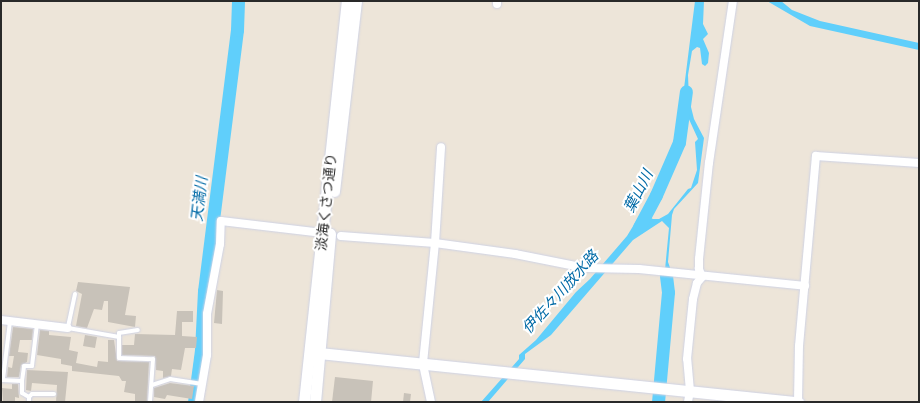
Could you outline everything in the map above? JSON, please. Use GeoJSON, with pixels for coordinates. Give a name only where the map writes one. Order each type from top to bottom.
{"type":"FeatureCollection","features":[{"type":"Feature","properties":{"kind":"street","name":"淡海くさつ通り"},"geometry":{"type":"LineString","coordinates":[[315,402],[315,352],[347,1]]}},
{"type":"Feature","properties":{"kind":"street","name":"淡海くさつ通り"},"geometry":{"type":"LineString","coordinates":[[304,402],[315,352],[356,1]]}},
{"type":"Feature","properties":{"kind":"street"},"geometry":{"type":"LineString","coordinates":[[702,277],[699,269],[699,259],[709,163],[732,1]]}},
{"type":"Feature","properties":{"kind":"street"},"geometry":{"type":"LineString","coordinates":[[431,402],[423,363],[435,243],[441,147]]}},
{"type":"Feature","properties":{"kind":"street"},"geometry":{"type":"LineString","coordinates":[[315,352],[641,386],[689,396],[798,402],[798,346],[805,286],[816,156],[919,163]]}},
{"type":"Feature","properties":{"kind":"street"},"geometry":{"type":"LineString","coordinates":[[199,402],[207,355],[207,314],[220,244],[221,221],[314,232]]}},
{"type":"Feature","properties":{"kind":"street"},"geometry":{"type":"LineString","coordinates":[[341,236],[435,243],[515,254],[586,268],[653,271],[805,286]]}},
{"type":"Feature","properties":{"kind":"street"},"geometry":{"type":"LineString","coordinates":[[689,396],[687,359],[693,300],[697,283],[702,277]]}},
{"type":"Feature","properties":{"kind":"street"},"geometry":{"type":"LineString","coordinates":[[1,320],[68,328]]}},
{"type":"Feature","properties":{"kind":"lane"},"geometry":{"type":"LineString","coordinates":[[75,294],[68,328],[119,337]]}},
{"type":"Feature","properties":{"kind":"lane"},"geometry":{"type":"LineString","coordinates":[[10,321],[2,380],[22,381]]}},
{"type":"Feature","properties":{"kind":"lane"},"geometry":{"type":"LineString","coordinates":[[37,324],[32,366],[24,366],[22,393],[29,400],[32,394],[54,394]]}},
{"type":"Feature","properties":{"kind":"lane"},"geometry":{"type":"LineString","coordinates":[[138,330],[120,333],[119,358],[153,359],[150,402]]}},
{"type":"Feature","properties":{"kind":"lane"},"geometry":{"type":"LineString","coordinates":[[152,385],[170,379],[202,384]]}},
{"type":"Feature","properties":{"kind":"water"},"geometry":{"type":"Polygon","coordinates":[[[695,1],[704,1],[703,24],[708,34],[703,39],[709,53],[708,63],[705,66],[702,64],[700,48],[697,47],[692,51],[688,75],[689,99],[694,119],[704,138],[698,183],[674,209],[672,215],[668,262],[673,276],[670,295],[666,292],[664,280],[669,228],[662,221],[633,240],[551,335],[525,354],[525,359],[488,402],[481,402],[519,359],[519,355],[536,340],[576,292],[590,279],[627,236],[641,213],[653,219],[659,219],[668,214],[688,189],[691,188],[697,170],[695,142],[698,139],[682,104],[695,1]]]}},
{"type":"Feature","properties":{"kind":"water"},"geometry":{"type":"Polygon","coordinates":[[[767,1],[781,1],[792,10],[820,21],[919,43],[919,50],[810,26],[767,1]]]}},
{"type":"Feature","properties":{"kind":"building"},"geometry":{"type":"Polygon","coordinates":[[[78,282],[130,287],[125,315],[136,316],[135,327],[108,322],[108,301],[104,301],[102,310],[94,309],[87,328],[76,326],[82,294],[76,291],[78,282]]]}},
{"type":"Feature","properties":{"kind":"building"},"geometry":{"type":"Polygon","coordinates":[[[217,290],[223,291],[222,324],[214,323],[217,290]]]}},
{"type":"Feature","properties":{"kind":"building"},"geometry":{"type":"Polygon","coordinates":[[[177,311],[193,311],[193,322],[182,322],[182,336],[197,337],[196,348],[185,348],[181,370],[172,369],[171,376],[163,378],[163,371],[156,370],[155,356],[122,355],[122,345],[134,345],[135,334],[175,335],[177,311]]]}},
{"type":"Feature","properties":{"kind":"building"},"geometry":{"type":"Polygon","coordinates":[[[13,327],[33,329],[32,340],[20,340],[18,352],[28,353],[27,362],[21,365],[19,377],[7,377],[8,367],[12,368],[14,356],[9,356],[13,327]]]}},
{"type":"Feature","properties":{"kind":"building"},"geometry":{"type":"Polygon","coordinates":[[[40,330],[49,331],[49,335],[71,337],[69,350],[78,352],[76,363],[97,367],[98,361],[108,362],[108,340],[114,340],[117,361],[149,362],[147,402],[135,402],[135,394],[124,392],[126,381],[122,381],[119,376],[72,371],[72,366],[61,364],[61,359],[37,355],[40,330]]]}},
{"type":"Feature","properties":{"kind":"building"},"geometry":{"type":"Polygon","coordinates":[[[85,335],[97,337],[95,348],[83,346],[85,335]]]}},
{"type":"Feature","properties":{"kind":"building"},"geometry":{"type":"Polygon","coordinates":[[[27,370],[68,372],[65,402],[56,402],[57,385],[32,383],[31,391],[26,390],[27,370]]]}},
{"type":"Feature","properties":{"kind":"building"},"geometry":{"type":"Polygon","coordinates":[[[335,377],[373,381],[371,402],[332,402],[335,377]]]}},
{"type":"Feature","properties":{"kind":"building"},"geometry":{"type":"Polygon","coordinates":[[[170,383],[194,386],[192,399],[167,395],[165,399],[154,397],[154,388],[170,383]]]}},
{"type":"Feature","properties":{"kind":"building"},"geometry":{"type":"Polygon","coordinates":[[[12,384],[18,384],[19,398],[15,397],[15,402],[3,402],[2,388],[12,389],[12,384]]]}},
{"type":"Feature","properties":{"kind":"building"},"geometry":{"type":"Polygon","coordinates":[[[404,393],[411,394],[410,402],[403,402],[404,393]]]}},
{"type":"Feature","properties":{"kind":"waterway","name":"天満川"},"geometry":{"type":"LineString","coordinates":[[194,402],[201,350],[204,291],[237,30],[238,1]]}},
{"type":"Feature","properties":{"kind":"waterway","name":"葉山川"},"geometry":{"type":"LineString","coordinates":[[639,227],[656,195],[679,142],[686,91]]}},
{"type":"Feature","properties":{"kind":"waterway","name":"葉山川"},"geometry":{"type":"LineString","coordinates":[[658,402],[668,292],[666,276]]}},
{"type":"Feature","properties":{"kind":"water label","name":"伊佐々川放水路"},"geometry":{"type":"Point","coordinates":[560,292]}}]}
